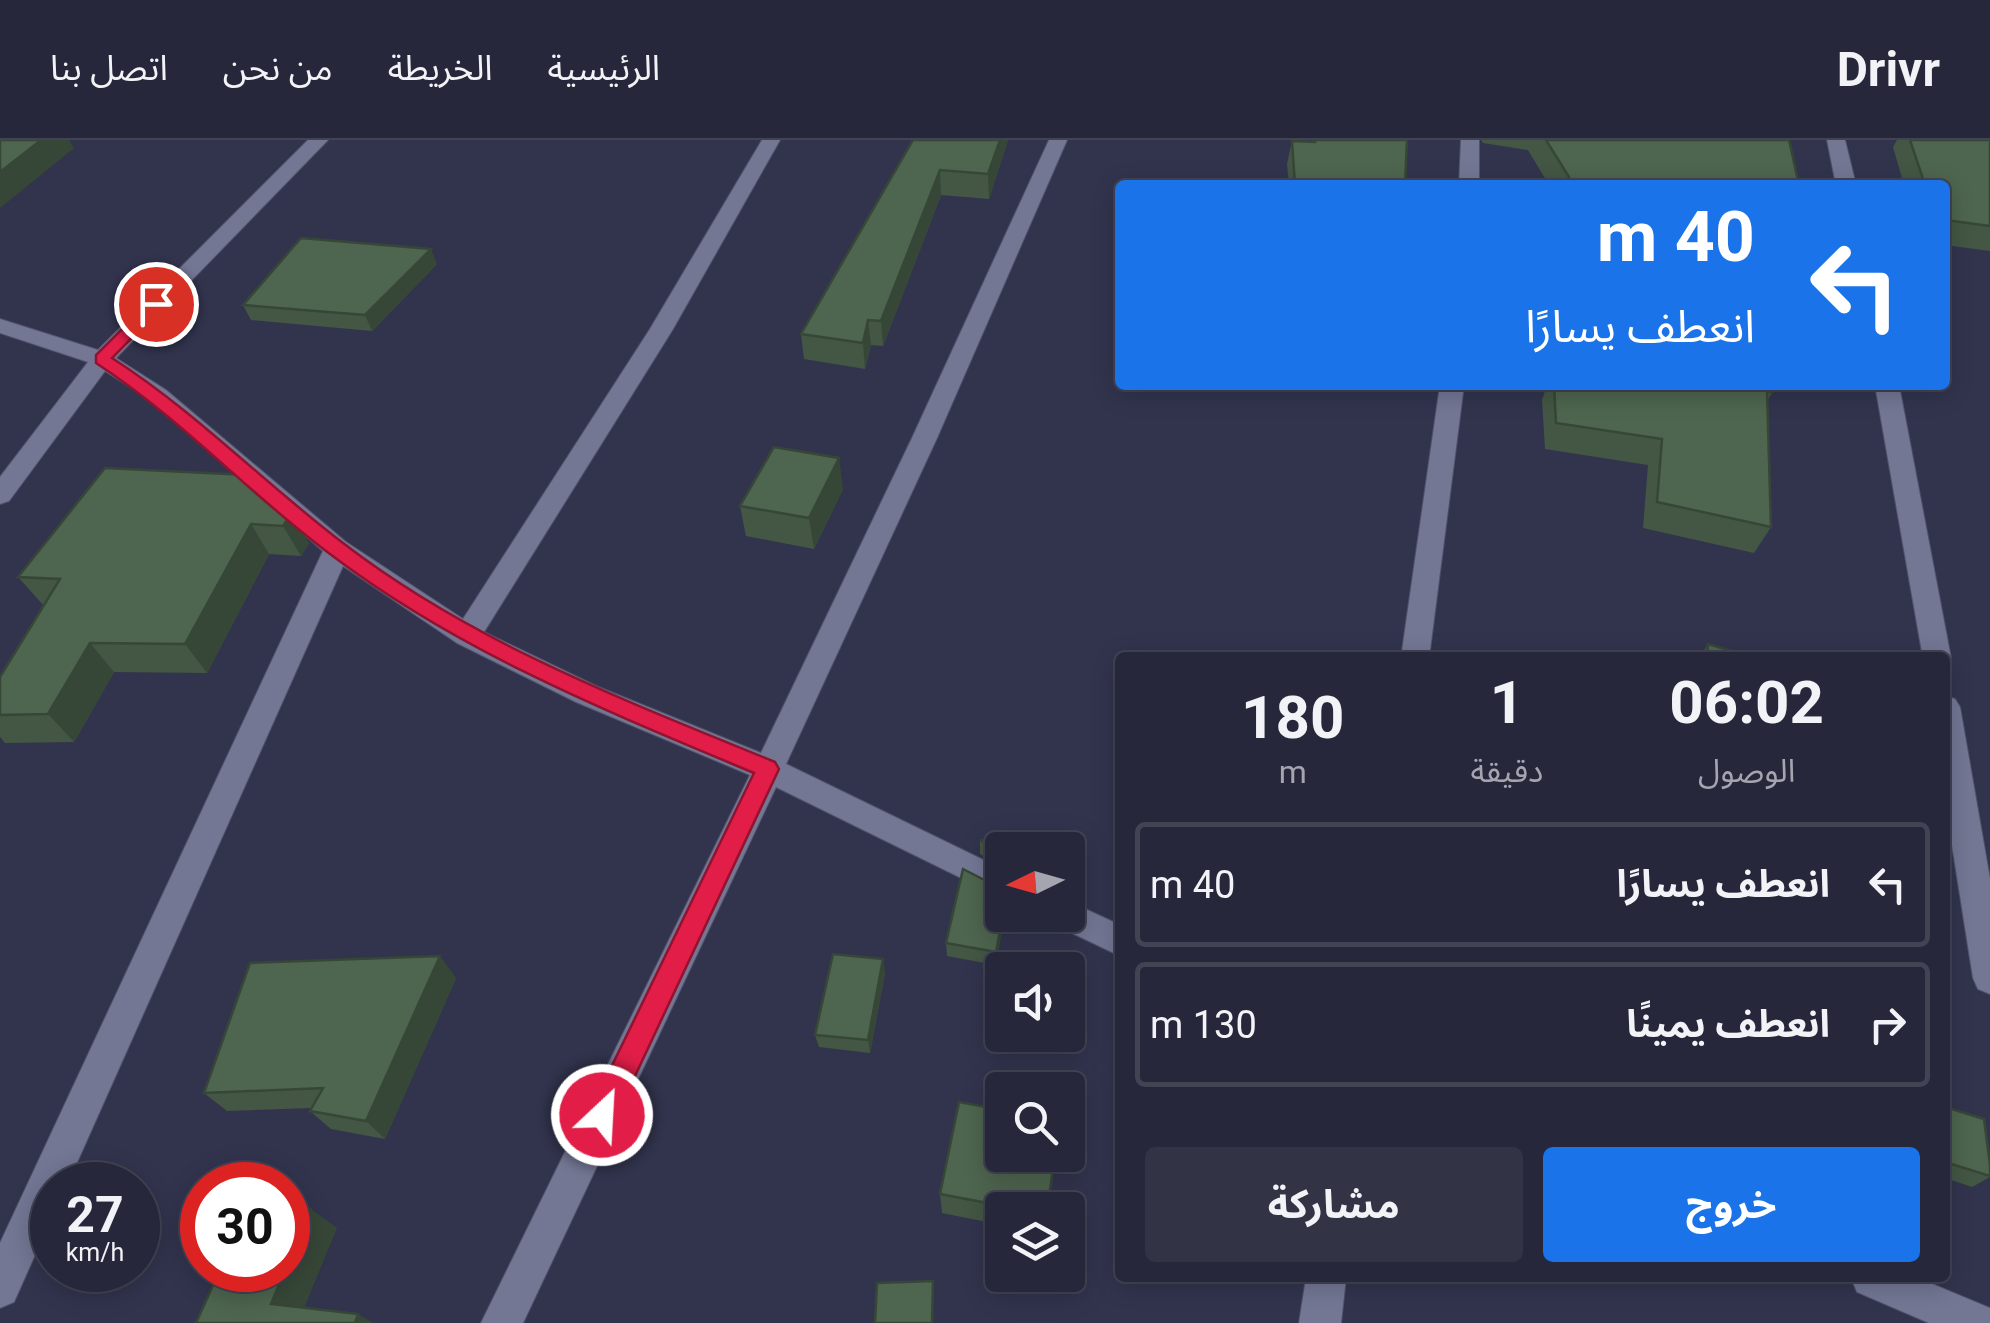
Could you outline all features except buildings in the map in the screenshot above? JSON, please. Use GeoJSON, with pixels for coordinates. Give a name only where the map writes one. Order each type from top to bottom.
{"type":"FeatureCollection","features":[{"type":"Feature","properties":{"kind":"street"},"geometry":{"type":"LineString","coordinates":[[0,495],[102,359],[320,140]]}},
{"type":"Feature","properties":{"kind":"street"},"geometry":{"type":"LineString","coordinates":[[467,636],[707,258],[771,140]]}},
{"type":"Feature","properties":{"kind":"street"},"geometry":{"type":"LineString","coordinates":[[502,1323],[974,333],[1058,140]]}},
{"type":"Feature","properties":{"kind":"street"},"geometry":{"type":"LineString","coordinates":[[1468,180],[1470,140]]}},
{"type":"Feature","properties":{"kind":"street"},"geometry":{"type":"LineString","coordinates":[[1836,140],[1845,180]]}},
{"type":"Feature","properties":{"kind":"street"},"geometry":{"type":"LineString","coordinates":[[0,326],[102,359],[158,395],[337,549],[467,636],[586,694],[767,769],[985,876]]}},
{"type":"Feature","properties":{"kind":"street"},"geometry":{"type":"LineString","coordinates":[[1416,652],[1451,390]]}},
{"type":"Feature","properties":{"kind":"street"},"geometry":{"type":"LineString","coordinates":[[1889,390],[1936,652]]}},
{"type":"Feature","properties":{"kind":"street"},"geometry":{"type":"LineString","coordinates":[[0,1288],[337,549]]}},
{"type":"Feature","properties":{"kind":"street"},"geometry":{"type":"LineString","coordinates":[[1950,737],[1990,978]]}},
{"type":"Feature","properties":{"kind":"street"},"geometry":{"type":"LineString","coordinates":[[1085,924],[1115,939]]}},
{"type":"Feature","properties":{"kind":"street"},"geometry":{"type":"LineString","coordinates":[[1320,1323],[1325,1282]]}},
{"type":"Feature","properties":{"kind":"street"},"geometry":{"type":"LineString","coordinates":[[1880,1282],[1977,1323]]}},
{"type":"Feature","properties":{"kind":"route"},"geometry":{"type":"LineString","coordinates":[[156,304],[102,359],[158,395],[337,549],[467,636],[586,694],[767,769],[602,1115]]}}]}
